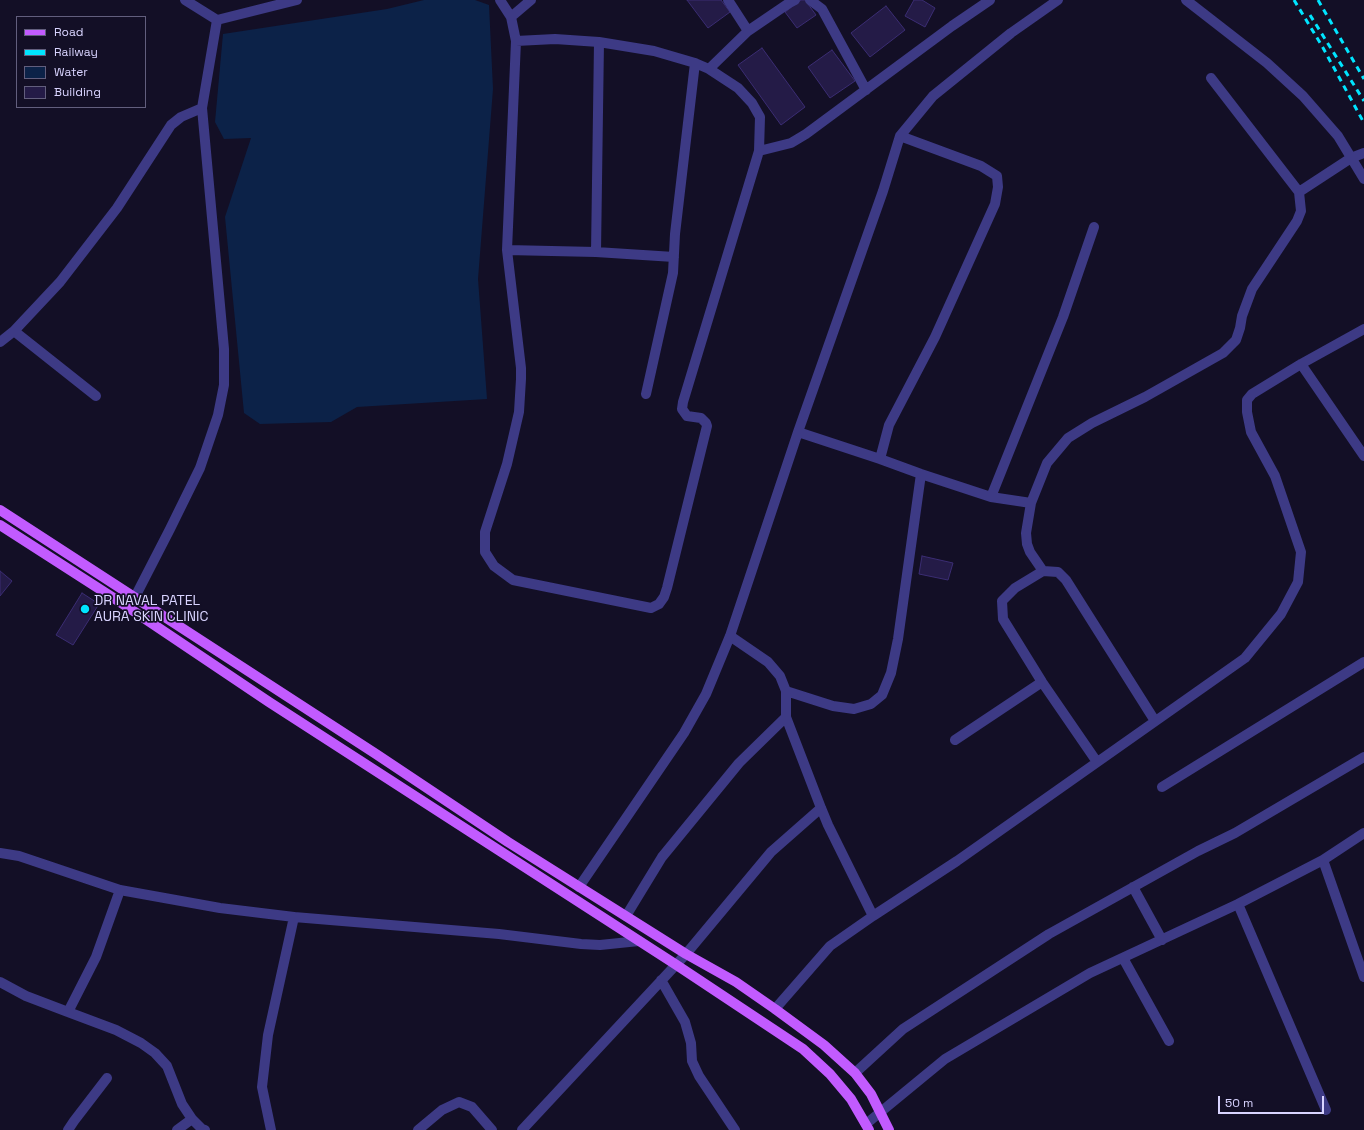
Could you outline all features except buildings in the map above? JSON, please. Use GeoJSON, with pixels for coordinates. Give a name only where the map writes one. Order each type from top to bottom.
{"type":"FeatureCollection","features":[{"type":"Feature","properties":{"kind":"main road"},"geometry":{"type":"LineString","coordinates":[[0,510],[376,754],[508,842],[686,954],[736,982],[775,1009],[824,1045],[855,1073],[871,1094],[889,1130]]}},
{"type":"Feature","properties":{"kind":"main road"},"geometry":{"type":"LineString","coordinates":[[0,525],[126,606],[269,702],[675,964],[803,1049],[830,1074],[851,1099],[867,1127]]}},
{"type":"Feature","properties":{"kind":"street"},"geometry":{"type":"LineString","coordinates":[[185,0],[217,20],[297,0]]}},
{"type":"Feature","properties":{"kind":"street"},"geometry":{"type":"LineString","coordinates":[[500,0],[512,17],[516,41],[507,250],[521,368],[519,412],[507,464],[485,532],[485,552],[494,566],[514,580],[651,608],[660,604],[667,588],[707,426],[701,418],[686,416],[682,410],[683,402],[759,151],[760,117],[752,103],[738,88],[709,69],[695,63],[654,51],[599,42],[555,39],[516,41]]}},
{"type":"Feature","properties":{"kind":"street"},"geometry":{"type":"LineString","coordinates":[[512,17],[531,0]]}},
{"type":"Feature","properties":{"kind":"street"},"geometry":{"type":"LineString","coordinates":[[728,0],[748,31]]}},
{"type":"Feature","properties":{"kind":"street"},"geometry":{"type":"LineString","coordinates":[[709,69],[748,31],[795,0]]}},
{"type":"Feature","properties":{"kind":"street"},"geometry":{"type":"LineString","coordinates":[[810,0],[822,9],[866,90]]}},
{"type":"Feature","properties":{"kind":"street"},"geometry":{"type":"LineString","coordinates":[[759,151],[791,143],[806,134],[952,26],[990,0]]}},
{"type":"Feature","properties":{"kind":"street"},"geometry":{"type":"LineString","coordinates":[[579,887],[684,732],[706,694],[730,636],[798,432],[883,191],[900,136],[933,96],[1011,33],[1058,0]]}},
{"type":"Feature","properties":{"kind":"street"},"geometry":{"type":"LineString","coordinates":[[1186,0],[1267,63],[1302,96],[1338,136],[1364,179]]}},
{"type":"Feature","properties":{"kind":"street"},"geometry":{"type":"LineString","coordinates":[[135,597],[200,468],[218,415],[224,385],[224,349],[202,108],[217,20]]}},
{"type":"Feature","properties":{"kind":"street"},"geometry":{"type":"LineString","coordinates":[[596,252],[599,42]]}},
{"type":"Feature","properties":{"kind":"street"},"geometry":{"type":"LineString","coordinates":[[646,394],[674,273],[675,234],[695,63]]}},
{"type":"Feature","properties":{"kind":"street"},"geometry":{"type":"LineString","coordinates":[[1043,571],[1030,552],[1027,544],[1026,533],[1030,503],[1047,463],[1068,438],[1092,423],[1145,397],[1223,353],[1236,340],[1242,316],[1252,289],[1298,221],[1301,211],[1299,192],[1211,78]]}},
{"type":"Feature","properties":{"kind":"street"},"geometry":{"type":"LineString","coordinates":[[96,396],[5,335],[60,282],[117,208],[170,125],[181,117],[202,108]]}},
{"type":"Feature","properties":{"kind":"street"},"geometry":{"type":"LineString","coordinates":[[880,458],[889,426],[935,336],[995,204],[998,187],[996,176],[981,166],[900,136]]}},
{"type":"Feature","properties":{"kind":"street"},"geometry":{"type":"LineString","coordinates":[[1299,192],[1351,158],[1364,153]]}},
{"type":"Feature","properties":{"kind":"street"},"geometry":{"type":"LineString","coordinates":[[991,497],[1063,317],[1094,227]]}},
{"type":"Feature","properties":{"kind":"street"},"geometry":{"type":"LineString","coordinates":[[507,250],[596,252],[674,257]]}},
{"type":"Feature","properties":{"kind":"street"},"geometry":{"type":"LineString","coordinates":[[775,1009],[830,946],[957,861],[1246,658],[1281,614],[1298,582],[1301,552],[1275,476],[1252,432],[1247,412],[1248,400],[1252,394],[1301,364],[1364,329]]}},
{"type":"Feature","properties":{"kind":"street"},"geometry":{"type":"LineString","coordinates":[[1301,364],[1364,456]]}},
{"type":"Feature","properties":{"kind":"street"},"geometry":{"type":"LineString","coordinates":[[798,432],[880,458],[921,474],[991,497],[1030,503]]}},
{"type":"Feature","properties":{"kind":"street"},"geometry":{"type":"LineString","coordinates":[[786,691],[833,706],[854,709],[871,704],[882,695],[891,673],[898,640],[921,474]]}},
{"type":"Feature","properties":{"kind":"street"},"geometry":{"type":"LineString","coordinates":[[1096,762],[1042,682],[1003,619],[1002,601],[1015,588],[1043,571],[1058,572],[1066,580],[1155,721]]}},
{"type":"Feature","properties":{"kind":"street"},"geometry":{"type":"LineString","coordinates":[[730,636],[768,662],[780,676],[786,691],[786,718],[828,825],[873,916]]}},
{"type":"Feature","properties":{"kind":"street"},"geometry":{"type":"LineString","coordinates":[[1162,787],[1364,662]]}},
{"type":"Feature","properties":{"kind":"street"},"geometry":{"type":"LineString","coordinates":[[955,740],[1042,682]]}},
{"type":"Feature","properties":{"kind":"street"},"geometry":{"type":"LineString","coordinates":[[626,916],[662,857],[739,762],[786,718]]}},
{"type":"Feature","properties":{"kind":"street"},"geometry":{"type":"LineString","coordinates":[[855,1073],[903,1029],[1049,934],[1198,851],[1235,833],[1364,757]]}},
{"type":"Feature","properties":{"kind":"street"},"geometry":{"type":"LineString","coordinates":[[522,1130],[675,964],[686,954],[771,852],[821,808]]}},
{"type":"Feature","properties":{"kind":"street"},"geometry":{"type":"LineString","coordinates":[[867,1127],[880,1112],[945,1059],[1090,974],[1238,904],[1323,860],[1364,833]]}},
{"type":"Feature","properties":{"kind":"street"},"geometry":{"type":"LineString","coordinates":[[0,852],[19,856],[120,890],[220,908],[294,917],[499,934],[587,944],[600,945],[639,941]]}},
{"type":"Feature","properties":{"kind":"street"},"geometry":{"type":"LineString","coordinates":[[1323,860],[1364,977]]}},
{"type":"Feature","properties":{"kind":"street"},"geometry":{"type":"LineString","coordinates":[[1133,887],[1162,940]]}},
{"type":"Feature","properties":{"kind":"street"},"geometry":{"type":"LineString","coordinates":[[68,1012],[96,957],[120,890]]}},
{"type":"Feature","properties":{"kind":"street"},"geometry":{"type":"LineString","coordinates":[[1238,904],[1326,1110]]}},
{"type":"Feature","properties":{"kind":"street"},"geometry":{"type":"LineString","coordinates":[[271,1130],[262,1087],[268,1034],[294,917]]}},
{"type":"Feature","properties":{"kind":"street"},"geometry":{"type":"LineString","coordinates":[[1123,958],[1169,1041]]}},
{"type":"Feature","properties":{"kind":"street"},"geometry":{"type":"LineString","coordinates":[[661,980],[685,1022],[691,1043],[692,1061],[699,1076],[735,1130]]}},
{"type":"Feature","properties":{"kind":"street"},"geometry":{"type":"LineString","coordinates":[[0,982],[26,996],[116,1030],[141,1043],[155,1053],[167,1066],[182,1104],[192,1119],[205,1130]]}},
{"type":"Feature","properties":{"kind":"street"},"geometry":{"type":"LineString","coordinates":[[68,1130],[107,1078]]}},
{"type":"Feature","properties":{"kind":"street"},"geometry":{"type":"LineString","coordinates":[[418,1130],[442,1110],[459,1102],[472,1107],[492,1130]]}},
{"type":"Feature","properties":{"kind":"street"},"geometry":{"type":"LineString","coordinates":[[177,1130],[192,1119]]}},
{"type":"Feature","properties":{"kind":"water"},"geometry":{"type":"Polygon","coordinates":[[[424,0],[475,0],[489,5],[493,89],[478,279],[487,399],[357,407],[331,422],[260,424],[244,413],[225,217],[251,138],[224,139],[215,122],[223,34],[387,9],[424,0]]]}},
{"type":"Feature","properties":{"kind":"railway"},"geometry":{"type":"LineString","coordinates":[[1294,0],[1322,46],[1364,123]]}},
{"type":"Feature","properties":{"kind":"railway"},"geometry":{"type":"LineString","coordinates":[[1318,0],[1364,79]]}},
{"type":"Feature","properties":{"kind":"railway"},"geometry":{"type":"LineString","coordinates":[[1310,15],[1364,101]]}},
{"type":"Feature","properties":{"kind":"place","name":"DR NAVAL PATEL AURA SKIN CLINIC"},"geometry":{"type":"Point","coordinates":[85,609]}}]}
